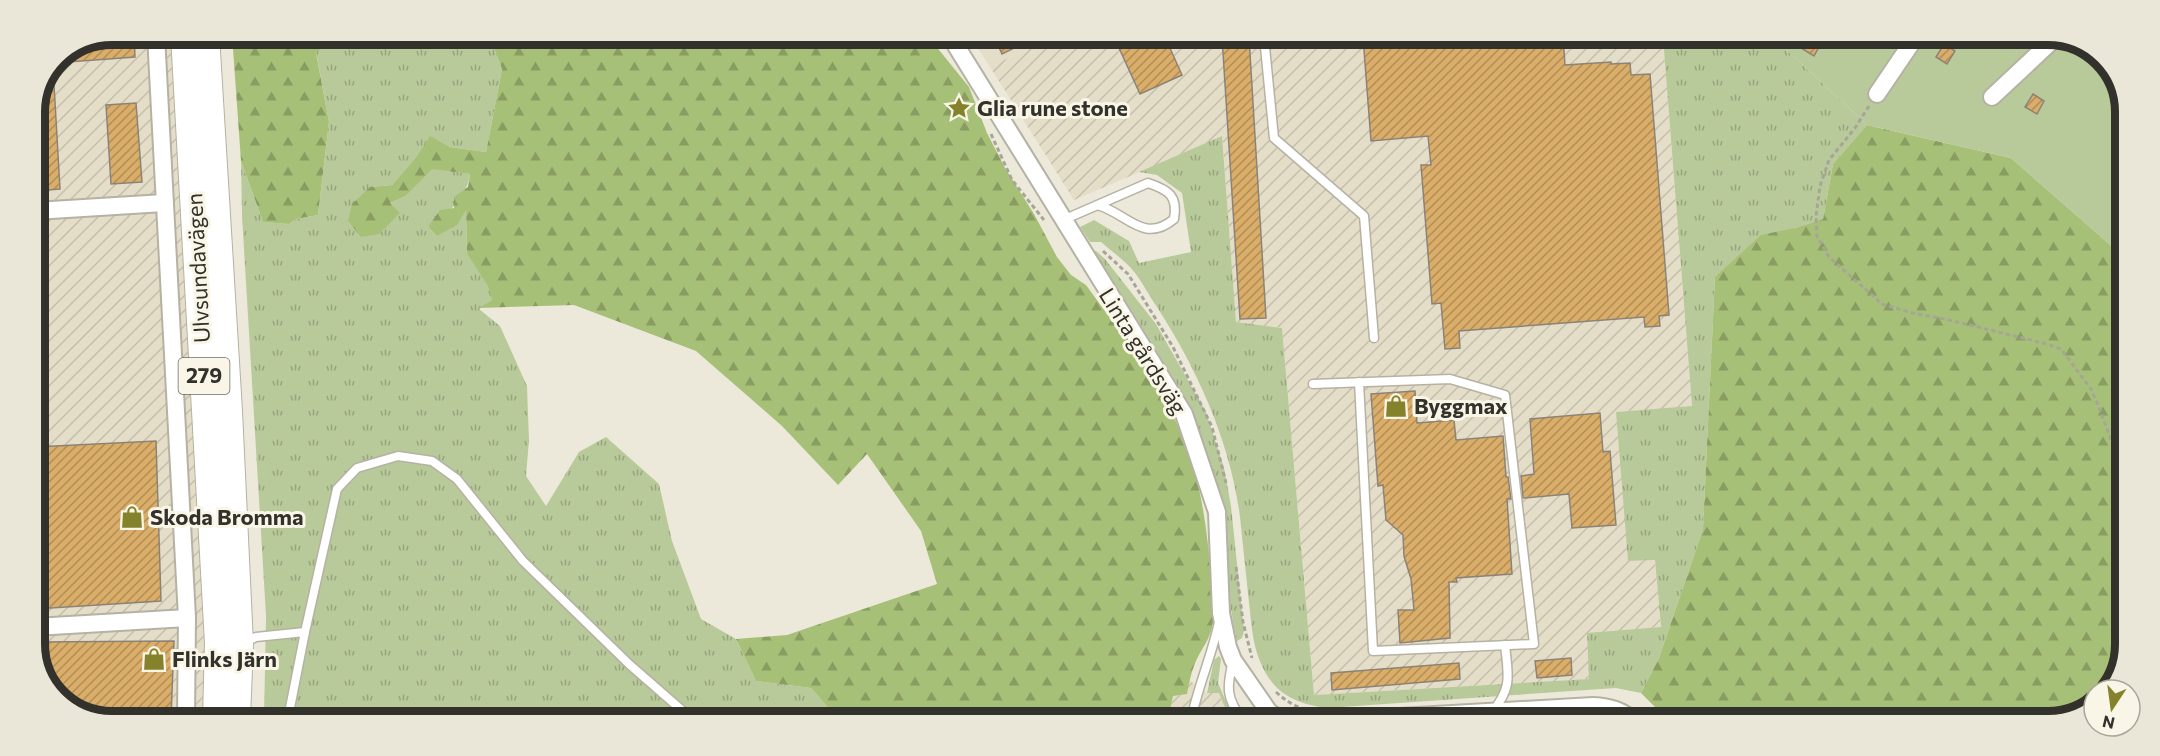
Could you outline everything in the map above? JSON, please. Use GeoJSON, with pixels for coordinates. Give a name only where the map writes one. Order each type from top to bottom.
{"type":"FeatureCollection","features":[{"type":"Feature","properties":{"kind":"main road","name":"Ulvsundavägen"},"geometry":{"type":"LineString","coordinates":[[185,45],[219,643],[216,711]]}},
{"type":"Feature","properties":{"kind":"main road","name":"Ulvsundavägen"},"geometry":{"type":"LineString","coordinates":[[207,45],[230,411],[240,644],[237,711]]}},
{"type":"Feature","properties":{"kind":"street","name":"Ulvsundavägen"},"geometry":{"type":"LineString","coordinates":[[156,45],[186,618],[186,711]]}},
{"type":"Feature","properties":{"kind":"street","name":"Linta gårdsväg"},"geometry":{"type":"LineString","coordinates":[[956,45],[1184,414],[1217,512],[1221,613],[1228,647],[1233,660],[1268,711]]}},
{"type":"Feature","properties":{"kind":"street"},"geometry":{"type":"LineString","coordinates":[[1877,94],[1910,45]]}},
{"type":"Feature","properties":{"kind":"street"},"geometry":{"type":"LineString","coordinates":[[1992,97],[2048,45]]}},
{"type":"Feature","properties":{"kind":"street","name":"Ulvsundavägen"},"geometry":{"type":"LineString","coordinates":[[45,210],[164,203]]}},
{"type":"Feature","properties":{"kind":"street"},"geometry":{"type":"LineString","coordinates":[[45,626],[186,618]]}},
{"type":"Feature","properties":{"kind":"street"},"geometry":{"type":"LineString","coordinates":[[1509,711],[1593,706],[1612,707],[1622,711]]}},
{"type":"Feature","properties":{"kind":"lane"},"geometry":{"type":"LineString","coordinates":[[1265,45],[1274,138],[1364,216],[1374,338]]}},
{"type":"Feature","properties":{"kind":"lane"},"geometry":{"type":"LineString","coordinates":[[1064,220],[1096,205],[1148,183],[1161,187],[1172,196],[1176,206],[1174,219],[1166,226],[1145,229],[1096,205]]}},
{"type":"Feature","properties":{"kind":"lane"},"geometry":{"type":"LineString","coordinates":[[1313,384],[1359,382],[1450,379],[1505,395],[1534,644],[1373,651],[1359,382]]}},
{"type":"Feature","properties":{"kind":"lane"},"geometry":{"type":"LineString","coordinates":[[289,711],[337,489],[357,468],[398,456],[432,461],[457,479],[532,569],[630,665],[683,711]]}},
{"type":"Feature","properties":{"kind":"lane"},"geometry":{"type":"LineString","coordinates":[[1193,711],[1198,687],[1215,643],[1221,613]]}},
{"type":"Feature","properties":{"kind":"lane"},"geometry":{"type":"LineString","coordinates":[[240,644],[256,637],[305,632]]}},
{"type":"Feature","properties":{"kind":"lane"},"geometry":{"type":"LineString","coordinates":[[1493,711],[1501,701],[1509,684],[1505,645]]}},
{"type":"Feature","properties":{"kind":"lane"},"geometry":{"type":"LineString","coordinates":[[1233,660],[1228,683],[1229,697],[1235,711]]}},
{"type":"Feature","properties":{"kind":"path"},"geometry":{"type":"LineString","coordinates":[[1877,94],[1855,128],[1829,160],[1820,186],[1816,216],[1817,236],[1829,257],[1882,304],[2061,349],[2091,389],[2115,452]]}},
{"type":"Feature","properties":{"kind":"path"},"geometry":{"type":"LineString","coordinates":[[989,130],[1012,180],[1046,223]]}},
{"type":"Feature","properties":{"kind":"path"},"geometry":{"type":"LineString","coordinates":[[1082,251],[1100,248],[1128,274],[1173,347],[1212,427],[1226,483]]}},
{"type":"Feature","properties":{"kind":"path"},"geometry":{"type":"LineString","coordinates":[[1236,564],[1243,622],[1256,666]]}},
{"type":"Feature","properties":{"kind":"path"},"geometry":{"type":"LineString","coordinates":[[1273,689],[1289,704],[1312,711]]}},
{"type":"Feature","properties":{"kind":"shaded area"},"geometry":{"type":"Polygon","coordinates":[[[175,45],[207,589],[207,711],[103,710],[78,702],[54,678],[45,649],[45,112],[46,99],[56,75],[75,56],[99,46],[175,45]]]}},
{"type":"Feature","properties":{"kind":"shaded area"},"geometry":{"type":"Polygon","coordinates":[[[976,45],[1035,45],[990,67],[976,45]]]}},
{"type":"Feature","properties":{"kind":"shaded area"},"geometry":{"type":"Polygon","coordinates":[[[1035,45],[1664,45],[1692,407],[1617,412],[1628,561],[1655,560],[1661,628],[1588,634],[1590,679],[1314,695],[1282,328],[1236,322],[1222,137],[1074,200],[990,67],[1035,45]]]}},
{"type":"Feature","properties":{"kind":"shaded area"},"geometry":{"type":"Polygon","coordinates":[[[1189,680],[1207,693],[1219,693],[1226,711],[1170,711],[1173,696],[1187,694],[1189,680]]]}},
{"type":"Feature","properties":{"kind":"green space"},"geometry":{"type":"Polygon","coordinates":[[[233,45],[324,45],[316,53],[329,122],[318,215],[296,219],[289,224],[263,222],[241,161],[233,45]]]}},
{"type":"Feature","properties":{"kind":"green space"},"geometry":{"type":"Polygon","coordinates":[[[324,45],[493,45],[502,69],[486,152],[450,147],[430,137],[392,185],[370,187],[390,203],[406,196],[432,168],[470,174],[465,191],[455,205],[428,227],[437,236],[466,208],[467,254],[489,286],[492,300],[479,309],[500,326],[527,386],[529,440],[526,476],[546,506],[579,452],[606,437],[659,484],[672,541],[701,619],[736,639],[756,681],[811,688],[831,711],[264,711],[266,616],[242,216],[241,161],[263,222],[289,224],[296,219],[318,215],[329,122],[316,52],[324,45]]]}},
{"type":"Feature","properties":{"kind":"green space"},"geometry":{"type":"Polygon","coordinates":[[[493,45],[935,45],[969,87],[987,133],[1005,168],[1034,214],[1057,257],[1071,275],[1086,285],[1133,350],[1162,395],[1186,444],[1204,516],[1213,603],[1212,628],[1197,658],[1187,694],[1173,696],[1170,711],[831,711],[811,688],[756,681],[736,639],[787,635],[937,584],[921,531],[867,454],[838,485],[782,426],[696,351],[574,305],[479,308],[492,300],[488,286],[467,254],[466,210],[457,225],[437,236],[428,227],[440,210],[454,208],[454,197],[468,187],[470,174],[432,169],[406,196],[390,203],[400,213],[379,234],[361,237],[348,221],[352,204],[370,187],[392,185],[416,157],[430,136],[450,147],[486,152],[502,69],[493,45]]]}},
{"type":"Feature","properties":{"kind":"green space"},"geometry":{"type":"Polygon","coordinates":[[[1664,45],[1781,45],[1867,125],[1833,164],[1823,219],[1795,228],[1715,277],[1703,529],[1659,658],[1641,693],[1616,688],[1327,708],[1314,706],[1292,698],[1275,685],[1262,666],[1257,653],[1235,489],[1220,434],[1199,382],[1172,331],[1135,273],[1101,242],[1090,242],[1080,227],[1094,220],[1129,241],[1139,263],[1191,252],[1182,193],[1157,175],[1139,172],[1222,136],[1236,322],[1282,328],[1314,695],[1589,679],[1587,633],[1661,627],[1655,560],[1628,561],[1616,412],[1692,406],[1664,45]]]}},
{"type":"Feature","properties":{"kind":"green space"},"geometry":{"type":"Polygon","coordinates":[[[1781,45],[2048,45],[2061,46],[2078,52],[2101,71],[2110,86],[2114,99],[2115,249],[2011,158],[1867,125],[1781,45]]]}},
{"type":"Feature","properties":{"kind":"green space"},"geometry":{"type":"Polygon","coordinates":[[[1867,125],[2011,158],[2115,249],[2114,657],[2106,678],[2082,678],[2082,701],[2078,704],[2048,711],[1659,711],[1641,693],[1659,658],[1703,529],[1715,277],[1761,235],[1823,219],[1833,164],[1867,125]]]}},
{"type":"Feature","properties":{"kind":"green space"},"geometry":{"type":"Polygon","coordinates":[[[1093,251],[1105,259],[1156,324],[1206,412],[1224,468],[1231,506],[1244,631],[1242,638],[1237,641],[1230,602],[1220,503],[1206,451],[1180,391],[1164,362],[1093,251]]]}},
{"type":"Feature","properties":{"kind":"green space"},"geometry":{"type":"Polygon","coordinates":[[[1219,656],[1221,659],[1218,683],[1230,711],[1226,711],[1219,693],[1207,693],[1214,660],[1219,656]]]}},
{"type":"Feature","properties":{"kind":"building"},"geometry":{"type":"Polygon","coordinates":[[[112,45],[134,45],[135,57],[68,62],[86,50],[112,45]]]}},
{"type":"Feature","properties":{"kind":"building"},"geometry":{"type":"Polygon","coordinates":[[[998,45],[1020,45],[1002,54],[998,45]]]}},
{"type":"Feature","properties":{"kind":"building"},"geometry":{"type":"Polygon","coordinates":[[[1118,45],[1169,45],[1182,75],[1140,94],[1118,45]]]}},
{"type":"Feature","properties":{"kind":"building"},"geometry":{"type":"Polygon","coordinates":[[[1223,45],[1249,45],[1266,318],[1240,319],[1223,45]]]}},
{"type":"Feature","properties":{"kind":"building"},"geometry":{"type":"Polygon","coordinates":[[[1364,45],[1564,45],[1565,65],[1630,63],[1631,75],[1650,74],[1669,315],[1659,316],[1660,326],[1645,327],[1644,317],[1459,331],[1460,348],[1445,349],[1441,303],[1432,304],[1421,165],[1431,165],[1428,136],[1371,141],[1364,45]]]}},
{"type":"Feature","properties":{"kind":"building"},"geometry":{"type":"Polygon","coordinates":[[[1803,45],[1820,45],[1814,56],[1801,48],[1803,45]]]}},
{"type":"Feature","properties":{"kind":"building"},"geometry":{"type":"Polygon","coordinates":[[[1943,45],[1955,51],[1947,64],[1936,57],[1943,45]]]}},
{"type":"Feature","properties":{"kind":"building"},"geometry":{"type":"Polygon","coordinates":[[[54,79],[60,189],[45,190],[46,99],[54,79]]]}},
{"type":"Feature","properties":{"kind":"building"},"geometry":{"type":"Polygon","coordinates":[[[2033,94],[2044,101],[2037,114],[2025,107],[2033,94]]]}},
{"type":"Feature","properties":{"kind":"building"},"geometry":{"type":"Polygon","coordinates":[[[136,103],[142,182],[111,184],[106,105],[136,103]]]}},
{"type":"Feature","properties":{"kind":"building"},"geometry":{"type":"Polygon","coordinates":[[[1415,391],[1417,423],[1454,420],[1456,440],[1503,436],[1506,477],[1508,477],[1511,499],[1507,499],[1512,574],[1456,578],[1457,582],[1449,582],[1450,638],[1400,643],[1398,610],[1414,610],[1411,579],[1404,556],[1403,535],[1386,520],[1383,485],[1378,486],[1371,394],[1415,391]]]}},
{"type":"Feature","properties":{"kind":"building"},"geometry":{"type":"Polygon","coordinates":[[[1600,413],[1603,452],[1610,451],[1616,525],[1572,528],[1569,494],[1523,498],[1521,476],[1534,474],[1530,419],[1600,413]]]}},
{"type":"Feature","properties":{"kind":"building"},"geometry":{"type":"Polygon","coordinates":[[[156,441],[161,601],[45,608],[45,447],[156,441]]]}},
{"type":"Feature","properties":{"kind":"building"},"geometry":{"type":"Polygon","coordinates":[[[174,641],[171,711],[112,711],[78,702],[54,678],[46,657],[45,642],[174,641]]]}},
{"type":"Feature","properties":{"kind":"building"},"geometry":{"type":"Polygon","coordinates":[[[1571,658],[1572,675],[1537,678],[1535,661],[1571,658]]]}},
{"type":"Feature","properties":{"kind":"building"},"geometry":{"type":"Polygon","coordinates":[[[1459,663],[1460,679],[1332,690],[1331,673],[1459,663]]]}},
{"type":"Feature","properties":{"kind":"place","name":"Glia rune stone"},"geometry":{"type":"Point","coordinates":[959,108]}},
{"type":"Feature","properties":{"kind":"place","name":"Byggmax"},"geometry":{"type":"Point","coordinates":[1396,406]}},
{"type":"Feature","properties":{"kind":"place","name":"Skoda Bromma"},"geometry":{"type":"Point","coordinates":[132,517]}},
{"type":"Feature","properties":{"kind":"place","name":"Flinks Järn"},"geometry":{"type":"Point","coordinates":[154,659]}}]}
